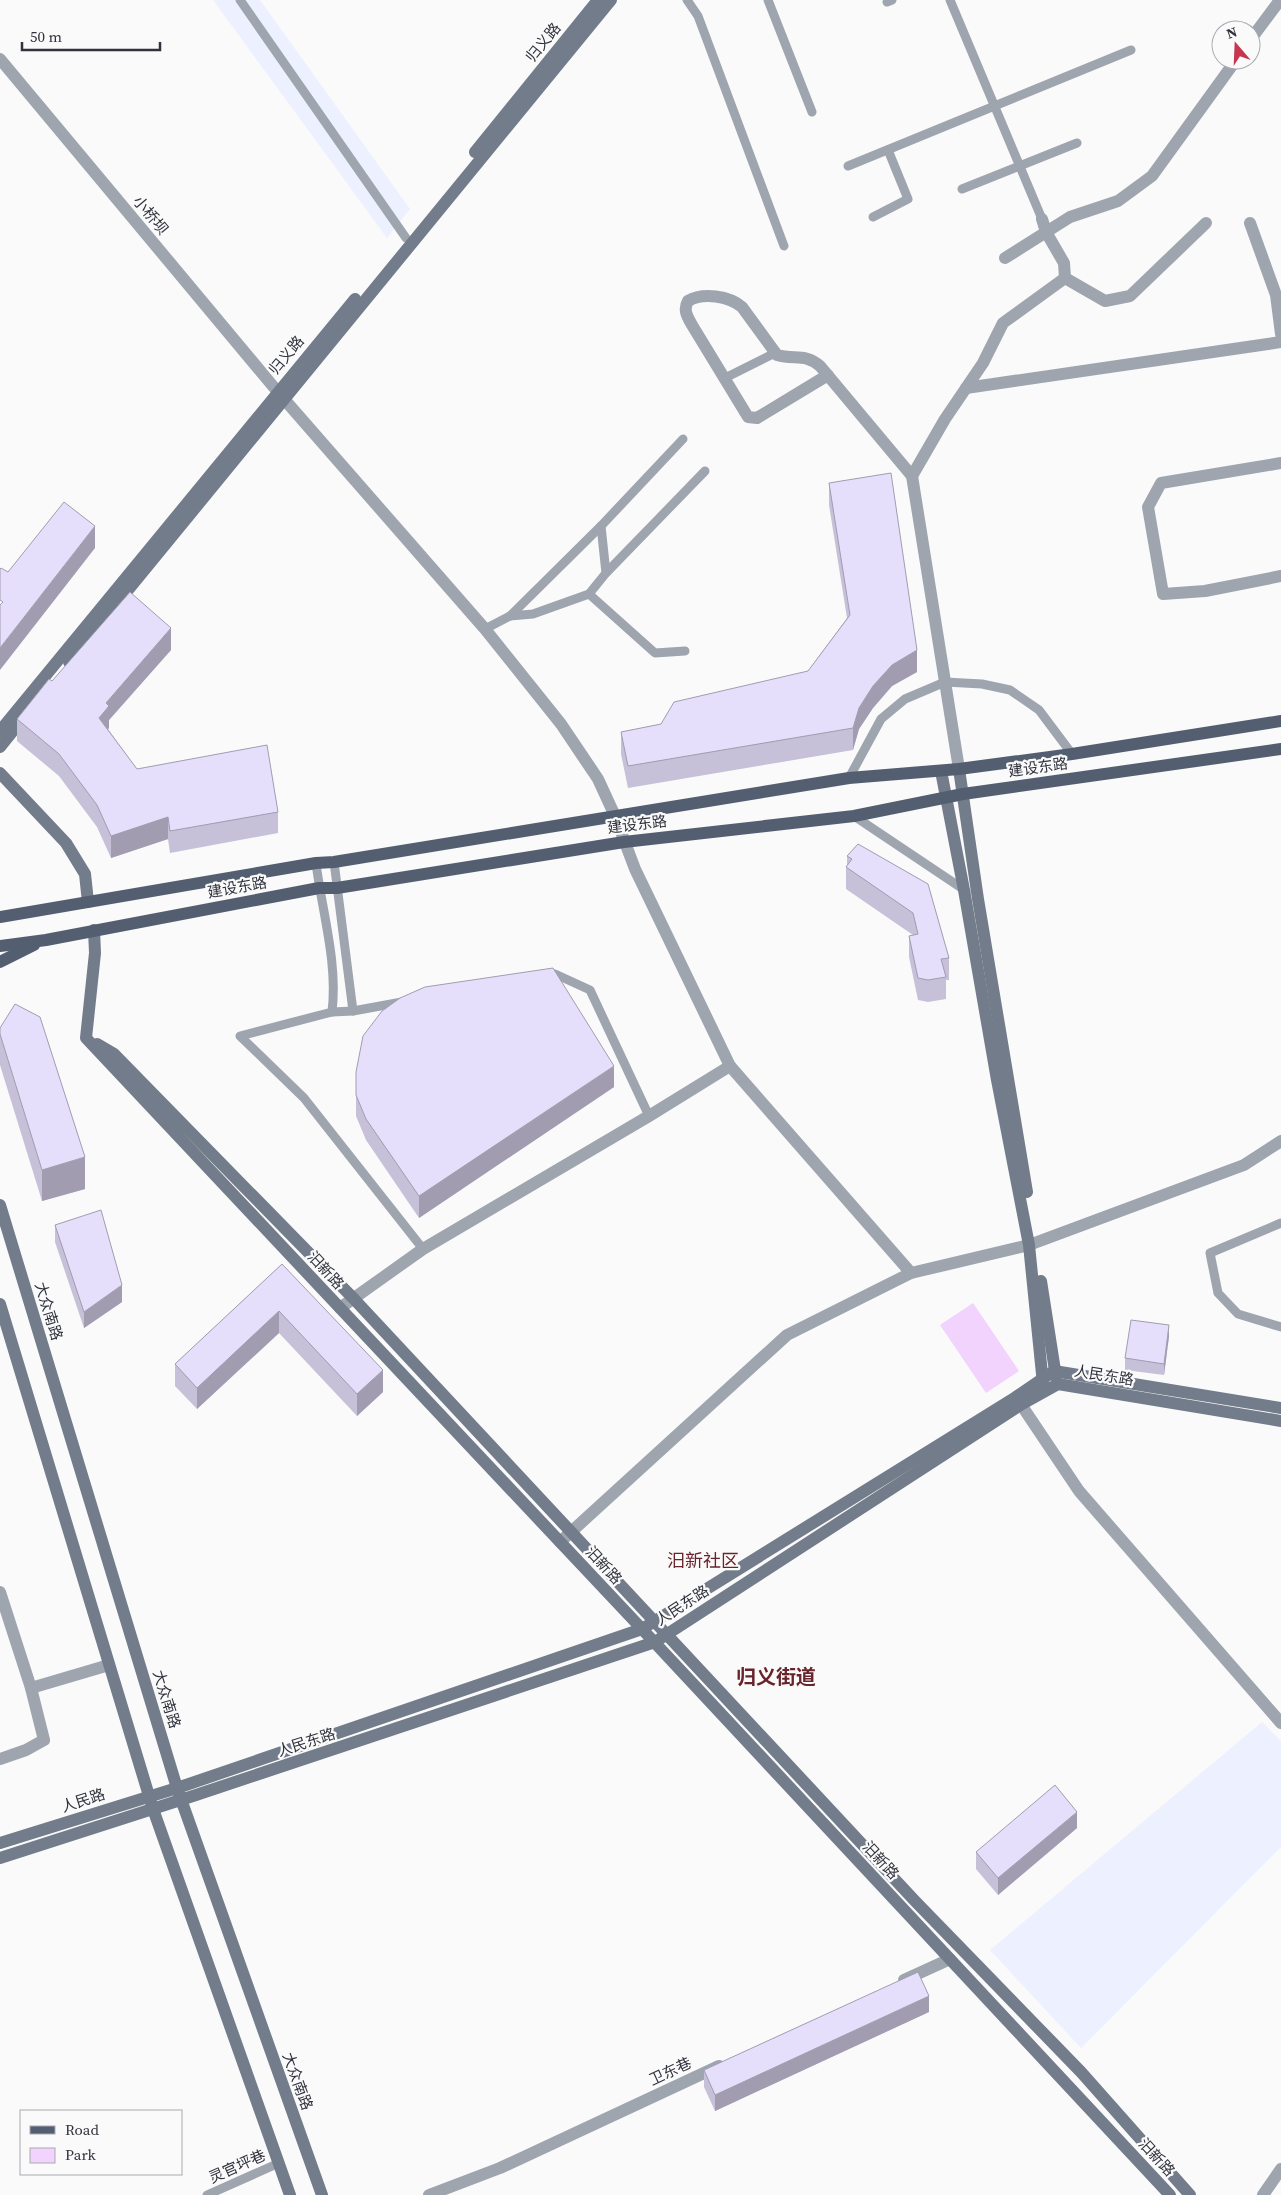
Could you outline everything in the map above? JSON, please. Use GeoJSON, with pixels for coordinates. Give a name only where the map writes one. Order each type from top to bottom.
{"type":"FeatureCollection","features":[{"type":"Feature","properties":{"kind":"main road","name":"建设东路"},"geometry":{"type":"LineString","coordinates":[[0,917],[316,863],[334,862],[849,778],[959,769],[1072,754],[1281,721]]}},
{"type":"Feature","properties":{"kind":"main road","name":"建设东路"},"geometry":{"type":"LineString","coordinates":[[0,946],[46,940],[319,888],[337,888],[624,842],[854,816],[963,794],[1281,748]]}},
{"type":"Feature","properties":{"kind":"main road"},"geometry":{"type":"LineString","coordinates":[[0,962],[46,940]]}},
{"type":"Feature","properties":{"kind":"street","name":"归义路"},"geometry":{"type":"LineString","coordinates":[[0,731],[280,395],[598,0]]}},
{"type":"Feature","properties":{"kind":"street"},"geometry":{"type":"LineString","coordinates":[[0,747],[280,395],[611,0]]}},
{"type":"Feature","properties":{"kind":"street"},"geometry":{"type":"LineString","coordinates":[[1261,26],[1280,0]]}},
{"type":"Feature","properties":{"kind":"street","name":"小桥坝"},"geometry":{"type":"LineString","coordinates":[[0,59],[280,395],[486,629],[561,724],[598,779],[615,816],[624,842],[730,1066],[911,1273]]}},
{"type":"Feature","properties":{"kind":"street"},"geometry":{"type":"LineString","coordinates":[[1005,258],[1070,217],[1118,201],[1152,176],[1229,70]]}},
{"type":"Feature","properties":{"kind":"street"},"geometry":{"type":"LineString","coordinates":[[1042,219],[1046,232],[1064,263],[1065,278]]}},
{"type":"Feature","properties":{"kind":"street"},"geometry":{"type":"LineString","coordinates":[[1065,278],[1105,300],[1130,296],[1206,223]]}},
{"type":"Feature","properties":{"kind":"street"},"geometry":{"type":"LineString","coordinates":[[1250,223],[1276,295],[1281,334]]}},
{"type":"Feature","properties":{"kind":"street"},"geometry":{"type":"LineString","coordinates":[[912,476],[945,419],[983,363],[1003,323],[1065,278]]}},
{"type":"Feature","properties":{"kind":"street"},"geometry":{"type":"LineString","coordinates":[[828,375],[757,418],[748,417],[686,315],[685,306],[694,297],[702,296],[735,301],[742,307],[775,353],[784,357],[812,359],[828,375],[912,476],[1033,1244],[1054,1371],[1058,1384]]}},
{"type":"Feature","properties":{"kind":"street"},"geometry":{"type":"LineString","coordinates":[[966,388],[1281,342]]}},
{"type":"Feature","properties":{"kind":"street"},"geometry":{"type":"LineString","coordinates":[[1281,463],[1162,483],[1148,507],[1163,594],[1205,592],[1281,576]]}},
{"type":"Feature","properties":{"kind":"street"},"geometry":{"type":"LineString","coordinates":[[941,771],[997,1080],[1033,1244],[1043,1385]]}},
{"type":"Feature","properties":{"kind":"street"},"geometry":{"type":"LineString","coordinates":[[0,773],[66,843],[85,874],[88,902]]}},
{"type":"Feature","properties":{"kind":"street"},"geometry":{"type":"LineString","coordinates":[[94,930],[95,953],[86,1038],[114,1054],[354,1300],[914,1901],[1082,2072],[1190,2195]]}},
{"type":"Feature","properties":{"kind":"street","name":"汨新路"},"geometry":{"type":"LineString","coordinates":[[86,1038],[655,1642],[1170,2195]]}},
{"type":"Feature","properties":{"kind":"street"},"geometry":{"type":"LineString","coordinates":[[340,1308],[354,1300],[423,1249],[730,1066]]}},
{"type":"Feature","properties":{"kind":"street"},"geometry":{"type":"LineString","coordinates":[[560,1542],[787,1335],[911,1273],[1033,1244],[1244,1166],[1281,1141]]}},
{"type":"Feature","properties":{"kind":"street","name":"大众南路"},"geometry":{"type":"LineString","coordinates":[[0,1205],[179,1794],[322,2195]]}},
{"type":"Feature","properties":{"kind":"street"},"geometry":{"type":"LineString","coordinates":[[0,1304],[148,1796],[290,2195]]}},
{"type":"Feature","properties":{"kind":"street","name":"人民东路"},"geometry":{"type":"LineString","coordinates":[[179,1794],[655,1642],[1043,1385],[1054,1371],[1281,1408]]}},
{"type":"Feature","properties":{"kind":"street","name":"人民东路"},"geometry":{"type":"LineString","coordinates":[[1043,1385],[1058,1384],[1281,1421]]}},
{"type":"Feature","properties":{"kind":"street"},"geometry":{"type":"LineString","coordinates":[[1019,1401],[1079,1491],[1281,1723]]}},
{"type":"Feature","properties":{"kind":"street","name":"人民东路"},"geometry":{"type":"LineString","coordinates":[[153,1810],[179,1794],[642,1629],[1019,1401]]}},
{"type":"Feature","properties":{"kind":"street"},"geometry":{"type":"LineString","coordinates":[[0,1592],[32,1688],[44,1740],[26,1750],[0,1759]]}},
{"type":"Feature","properties":{"kind":"street"},"geometry":{"type":"LineString","coordinates":[[32,1688],[109,1664]]}},
{"type":"Feature","properties":{"kind":"street","name":"人民路"},"geometry":{"type":"LineString","coordinates":[[0,1843],[148,1796],[179,1794]]}},
{"type":"Feature","properties":{"kind":"street","name":"人民路"},"geometry":{"type":"LineString","coordinates":[[0,1858],[153,1810]]}},
{"type":"Feature","properties":{"kind":"street"},"geometry":{"type":"LineString","coordinates":[[896,1984],[950,1959]]}},
{"type":"Feature","properties":{"kind":"street","name":"卫东巷"},"geometry":{"type":"LineString","coordinates":[[428,2195],[500,2168],[734,2059]]}},
{"type":"Feature","properties":{"kind":"street"},"geometry":{"type":"LineString","coordinates":[[1263,2195],[1281,2169]]}},
{"type":"Feature","properties":{"kind":"lane"},"geometry":{"type":"LineString","coordinates":[[240,0],[406,238]]}},
{"type":"Feature","properties":{"kind":"lane"},"geometry":{"type":"LineString","coordinates":[[687,0],[698,16],[784,246]]}},
{"type":"Feature","properties":{"kind":"lane"},"geometry":{"type":"LineString","coordinates":[[768,0],[812,112]]}},
{"type":"Feature","properties":{"kind":"lane"},"geometry":{"type":"LineString","coordinates":[[950,0],[1042,219]]}},
{"type":"Feature","properties":{"kind":"lane"},"geometry":{"type":"LineString","coordinates":[[848,166],[1131,50]]}},
{"type":"Feature","properties":{"kind":"lane"},"geometry":{"type":"LineString","coordinates":[[962,189],[1077,143]]}},
{"type":"Feature","properties":{"kind":"lane"},"geometry":{"type":"LineString","coordinates":[[873,216],[908,199],[888,150]]}},
{"type":"Feature","properties":{"kind":"lane"},"geometry":{"type":"LineString","coordinates":[[725,378],[775,353]]}},
{"type":"Feature","properties":{"kind":"lane"},"geometry":{"type":"LineString","coordinates":[[486,629],[510,616],[601,526],[684,439]]}},
{"type":"Feature","properties":{"kind":"lane"},"geometry":{"type":"LineString","coordinates":[[510,616],[533,614],[589,594],[606,573],[706,471]]}},
{"type":"Feature","properties":{"kind":"lane"},"geometry":{"type":"LineString","coordinates":[[601,526],[606,573]]}},
{"type":"Feature","properties":{"kind":"lane"},"geometry":{"type":"LineString","coordinates":[[589,594],[655,654],[685,651]]}},
{"type":"Feature","properties":{"kind":"lane"},"geometry":{"type":"LineString","coordinates":[[849,778],[881,719],[905,699],[944,682],[982,684],[1010,690],[1039,710],[1072,754]]}},
{"type":"Feature","properties":{"kind":"lane"},"geometry":{"type":"LineString","coordinates":[[854,816],[978,899]]}},
{"type":"Feature","properties":{"kind":"lane"},"geometry":{"type":"LineString","coordinates":[[334,862],[353,1011]]}},
{"type":"Feature","properties":{"kind":"lane"},"geometry":{"type":"LineString","coordinates":[[316,863],[319,888],[327,921],[334,992],[332,1012]]}},
{"type":"Feature","properties":{"kind":"lane"},"geometry":{"type":"LineString","coordinates":[[536,978],[555,974],[590,990],[649,1116]]}},
{"type":"Feature","properties":{"kind":"lane"},"geometry":{"type":"LineString","coordinates":[[411,1001],[353,1011],[332,1012],[240,1036],[304,1098],[423,1249]]}},
{"type":"Feature","properties":{"kind":"lane"},"geometry":{"type":"LineString","coordinates":[[1281,1223],[1210,1253],[1218,1293],[1238,1314],[1281,1327]]}},
{"type":"Feature","properties":{"kind":"lane","name":"灵官坪巷"},"geometry":{"type":"LineString","coordinates":[[207,2195],[279,2163]]}},
{"type":"Feature","properties":{"kind":"shaded area"},"geometry":{"type":"Polygon","coordinates":[[[213,0],[260,0],[410,209],[387,238],[213,0]]]}},
{"type":"Feature","properties":{"kind":"shaded area"},"geometry":{"type":"Polygon","coordinates":[[[1262,1722],[1281,1741],[1281,1847],[1081,2048],[990,1950],[1262,1722]]]}},
{"type":"Feature","properties":{"kind":"green space"},"geometry":{"type":"Polygon","coordinates":[[[973,1303],[1019,1371],[986,1393],[940,1325],[973,1303]]]}},
{"type":"Feature","properties":{"kind":"building"},"geometry":{"type":"Polygon","coordinates":[[[891,473],[917,650],[892,665],[873,686],[859,708],[853,728],[628,766],[621,732],[661,724],[674,702],[808,671],[850,615],[829,483],[891,473]]]}},
{"type":"Feature","properties":{"kind":"building"},"geometry":{"type":"Polygon","coordinates":[[[64,502],[95,526],[0,648],[0,605],[3,602],[0,600],[0,569],[8,572],[64,502]]]}},
{"type":"Feature","properties":{"kind":"building"},"geometry":{"type":"Polygon","coordinates":[[[130,592],[171,628],[106,703],[109,706],[99,718],[137,769],[267,745],[278,812],[170,831],[168,817],[111,836],[97,805],[59,754],[17,719],[49,679],[52,681],[130,592]]]}},
{"type":"Feature","properties":{"kind":"building"},"geometry":{"type":"Polygon","coordinates":[[[858,844],[928,884],[949,958],[941,959],[946,977],[928,980],[918,978],[909,936],[918,934],[913,913],[846,867],[852,859],[847,856],[858,844]]]}},
{"type":"Feature","properties":{"kind":"building"},"geometry":{"type":"Polygon","coordinates":[[[553,968],[614,1066],[419,1196],[366,1119],[356,1095],[356,1072],[363,1036],[382,1011],[400,998],[425,987],[553,968]]]}},
{"type":"Feature","properties":{"kind":"building"},"geometry":{"type":"Polygon","coordinates":[[[15,1004],[40,1017],[85,1157],[42,1170],[0,1034],[0,1028],[15,1004]]]}},
{"type":"Feature","properties":{"kind":"building"},"geometry":{"type":"Polygon","coordinates":[[[101,1210],[122,1285],[84,1312],[55,1225],[101,1210]]]}},
{"type":"Feature","properties":{"kind":"building"},"geometry":{"type":"Polygon","coordinates":[[[282,1264],[383,1370],[357,1394],[279,1311],[197,1388],[175,1364],[282,1264]]]}},
{"type":"Feature","properties":{"kind":"building"},"geometry":{"type":"Polygon","coordinates":[[[1131,1320],[1169,1325],[1164,1364],[1125,1358],[1131,1320]]]}},
{"type":"Feature","properties":{"kind":"building"},"geometry":{"type":"Polygon","coordinates":[[[1055,1785],[1077,1812],[998,1878],[976,1852],[1055,1785]]]}},
{"type":"Feature","properties":{"kind":"building"},"geometry":{"type":"Polygon","coordinates":[[[918,1972],[929,1996],[715,2095],[704,2070],[918,1972]]]}},
{"type":"Feature","properties":{"kind":"district","name":"汨新社区"},"geometry":{"type":"Point","coordinates":[703,1560]}},
{"type":"Feature","properties":{"kind":"district","name":"归义街道"},"geometry":{"type":"Point","coordinates":[776,1677]}}]}
